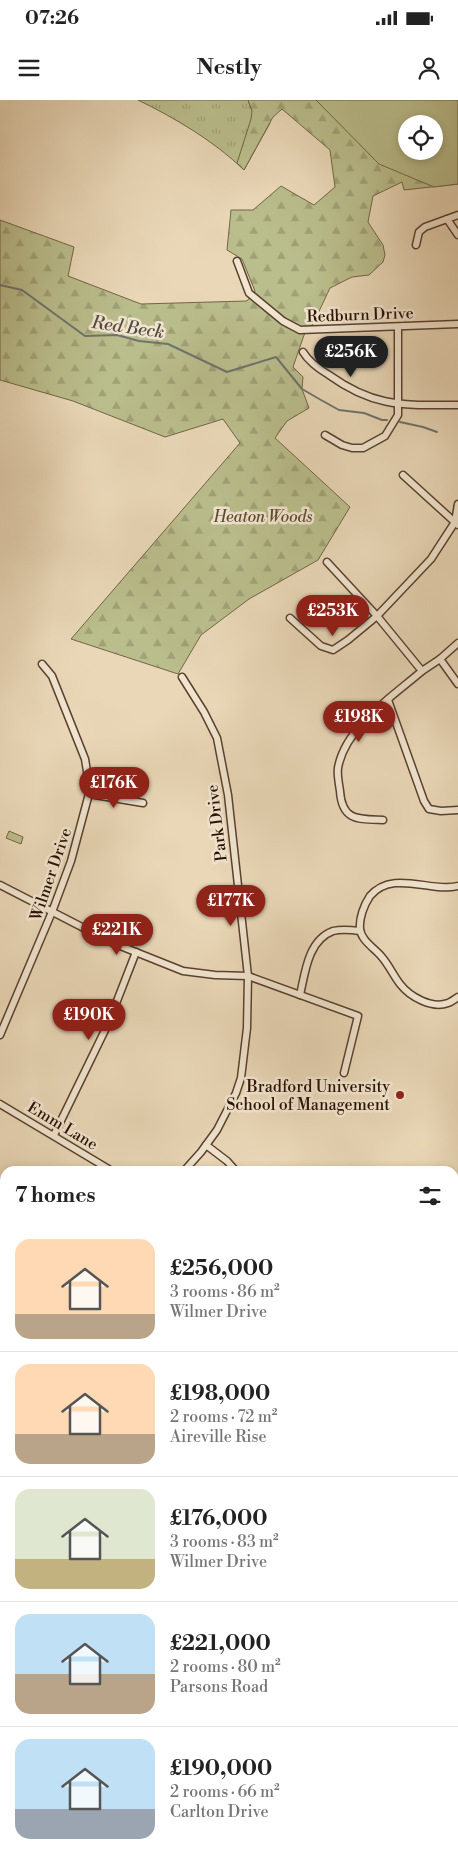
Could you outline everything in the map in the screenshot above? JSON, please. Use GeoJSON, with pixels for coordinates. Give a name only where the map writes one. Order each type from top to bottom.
{"type":"FeatureCollection","features":[{"type":"Feature","properties":{"kind":"street"},"geometry":{"type":"LineString","coordinates":[[416,245],[419,232],[424,227],[458,216]]}},
{"type":"Feature","properties":{"kind":"street"},"geometry":{"type":"LineString","coordinates":[[447,219],[458,234]]}},
{"type":"Feature","properties":{"kind":"street","name":"Redburn Drive"},"geometry":{"type":"LineString","coordinates":[[238,261],[249,293],[282,321],[300,330],[458,324]]}},
{"type":"Feature","properties":{"kind":"street"},"geometry":{"type":"LineString","coordinates":[[325,435],[342,445],[352,448],[362,448],[385,436],[398,415],[398,327]]}},
{"type":"Feature","properties":{"kind":"street"},"geometry":{"type":"LineString","coordinates":[[302,352],[317,367],[347,388],[384,402],[458,405]]}},
{"type":"Feature","properties":{"kind":"street"},"geometry":{"type":"LineString","coordinates":[[403,475],[456,524]]}},
{"type":"Feature","properties":{"kind":"street"},"geometry":{"type":"LineString","coordinates":[[290,618],[321,646],[332,650],[348,640],[377,616],[431,559],[456,524],[458,504]]}},
{"type":"Feature","properties":{"kind":"street"},"geometry":{"type":"LineString","coordinates":[[327,562],[377,616],[422,670]]}},
{"type":"Feature","properties":{"kind":"street"},"geometry":{"type":"LineString","coordinates":[[383,820],[356,819],[346,813],[340,797],[338,768],[348,740],[371,715],[422,670],[440,659],[458,644]]}},
{"type":"Feature","properties":{"kind":"street"},"geometry":{"type":"LineString","coordinates":[[440,659],[458,684]]}},
{"type":"Feature","properties":{"kind":"street","name":"Wilmer Drive"},"geometry":{"type":"LineString","coordinates":[[0,1035],[52,912],[71,861],[89,794],[85,759],[52,676],[42,664]]}},
{"type":"Feature","properties":{"kind":"street","name":"Park Drive"},"geometry":{"type":"LineString","coordinates":[[182,678],[204,712],[217,738],[221,755],[228,795],[248,976],[246,1028],[241,1078],[230,1107],[206,1145],[188,1166]]}},
{"type":"Feature","properties":{"kind":"street"},"geometry":{"type":"LineString","coordinates":[[388,700],[424,801],[429,809],[441,811],[458,810]]}},
{"type":"Feature","properties":{"kind":"street"},"geometry":{"type":"LineString","coordinates":[[89,794],[143,802]]}},
{"type":"Feature","properties":{"kind":"street"},"geometry":{"type":"LineString","coordinates":[[458,886],[442,888],[414,883],[392,883],[379,889],[364,906],[360,931],[368,943],[388,964],[401,986],[410,994],[429,1003],[439,1004],[448,1003],[458,997]]}},
{"type":"Feature","properties":{"kind":"street"},"geometry":{"type":"LineString","coordinates":[[0,885],[113,943],[183,971],[215,975],[248,976],[358,1016],[344,1073]]}},
{"type":"Feature","properties":{"kind":"street"},"geometry":{"type":"LineString","coordinates":[[300,995],[309,958],[316,944],[333,931],[360,931]]}},
{"type":"Feature","properties":{"kind":"street"},"geometry":{"type":"LineString","coordinates":[[54,1135],[108,1024],[136,952]]}},
{"type":"Feature","properties":{"kind":"street","name":"Emm Lane"},"geometry":{"type":"LineString","coordinates":[[0,1104],[103,1166]]}},
{"type":"Feature","properties":{"kind":"street"},"geometry":{"type":"LineString","coordinates":[[206,1145],[232,1166]]}},
{"type":"Feature","properties":{"kind":"green space"},"geometry":{"type":"Polygon","coordinates":[[[138,100],[248,100],[252,111],[270,123],[244,170],[220,149],[194,131],[138,100]]]}},
{"type":"Feature","properties":{"kind":"green space","name":"Heaton Woods"},"geometry":{"type":"Polygon","coordinates":[[[248,100],[458,100],[458,184],[404,190],[402,182],[373,196],[368,222],[383,245],[385,255],[383,262],[369,275],[352,277],[330,288],[313,324],[304,335],[293,367],[303,377],[302,389],[309,408],[287,421],[275,438],[350,507],[318,560],[249,599],[201,635],[178,674],[71,639],[240,443],[223,419],[165,437],[73,401],[0,380],[0,220],[74,247],[68,276],[141,304],[247,301],[255,291],[242,259],[227,250],[231,210],[253,210],[281,186],[314,205],[335,187],[330,150],[282,109],[273,117],[244,170],[237,163],[252,111],[248,100]]]}},
{"type":"Feature","properties":{"kind":"green space"},"geometry":{"type":"Polygon","coordinates":[[[316,100],[458,100],[458,184],[434,187],[379,164],[316,100]]]}},
{"type":"Feature","properties":{"kind":"green space"},"geometry":{"type":"Polygon","coordinates":[[[9,831],[23,837],[21,844],[6,838],[9,831]]]}},
{"type":"Feature","properties":{"kind":"waterway","name":"Red Beck"},"geometry":{"type":"LineString","coordinates":[[0,285],[22,290],[85,336],[117,335],[139,341],[168,344],[227,372],[276,357],[302,389],[321,400],[339,410],[364,413],[387,420]]}},
{"type":"Feature","properties":{"kind":"waterway","name":"Red Beck"},"geometry":{"type":"LineString","coordinates":[[400,422],[437,432]]}},
{"type":"Feature","properties":{"kind":"place","name":"Bradford University School of Management"},"geometry":{"type":"Point","coordinates":[400,1095]}}]}
